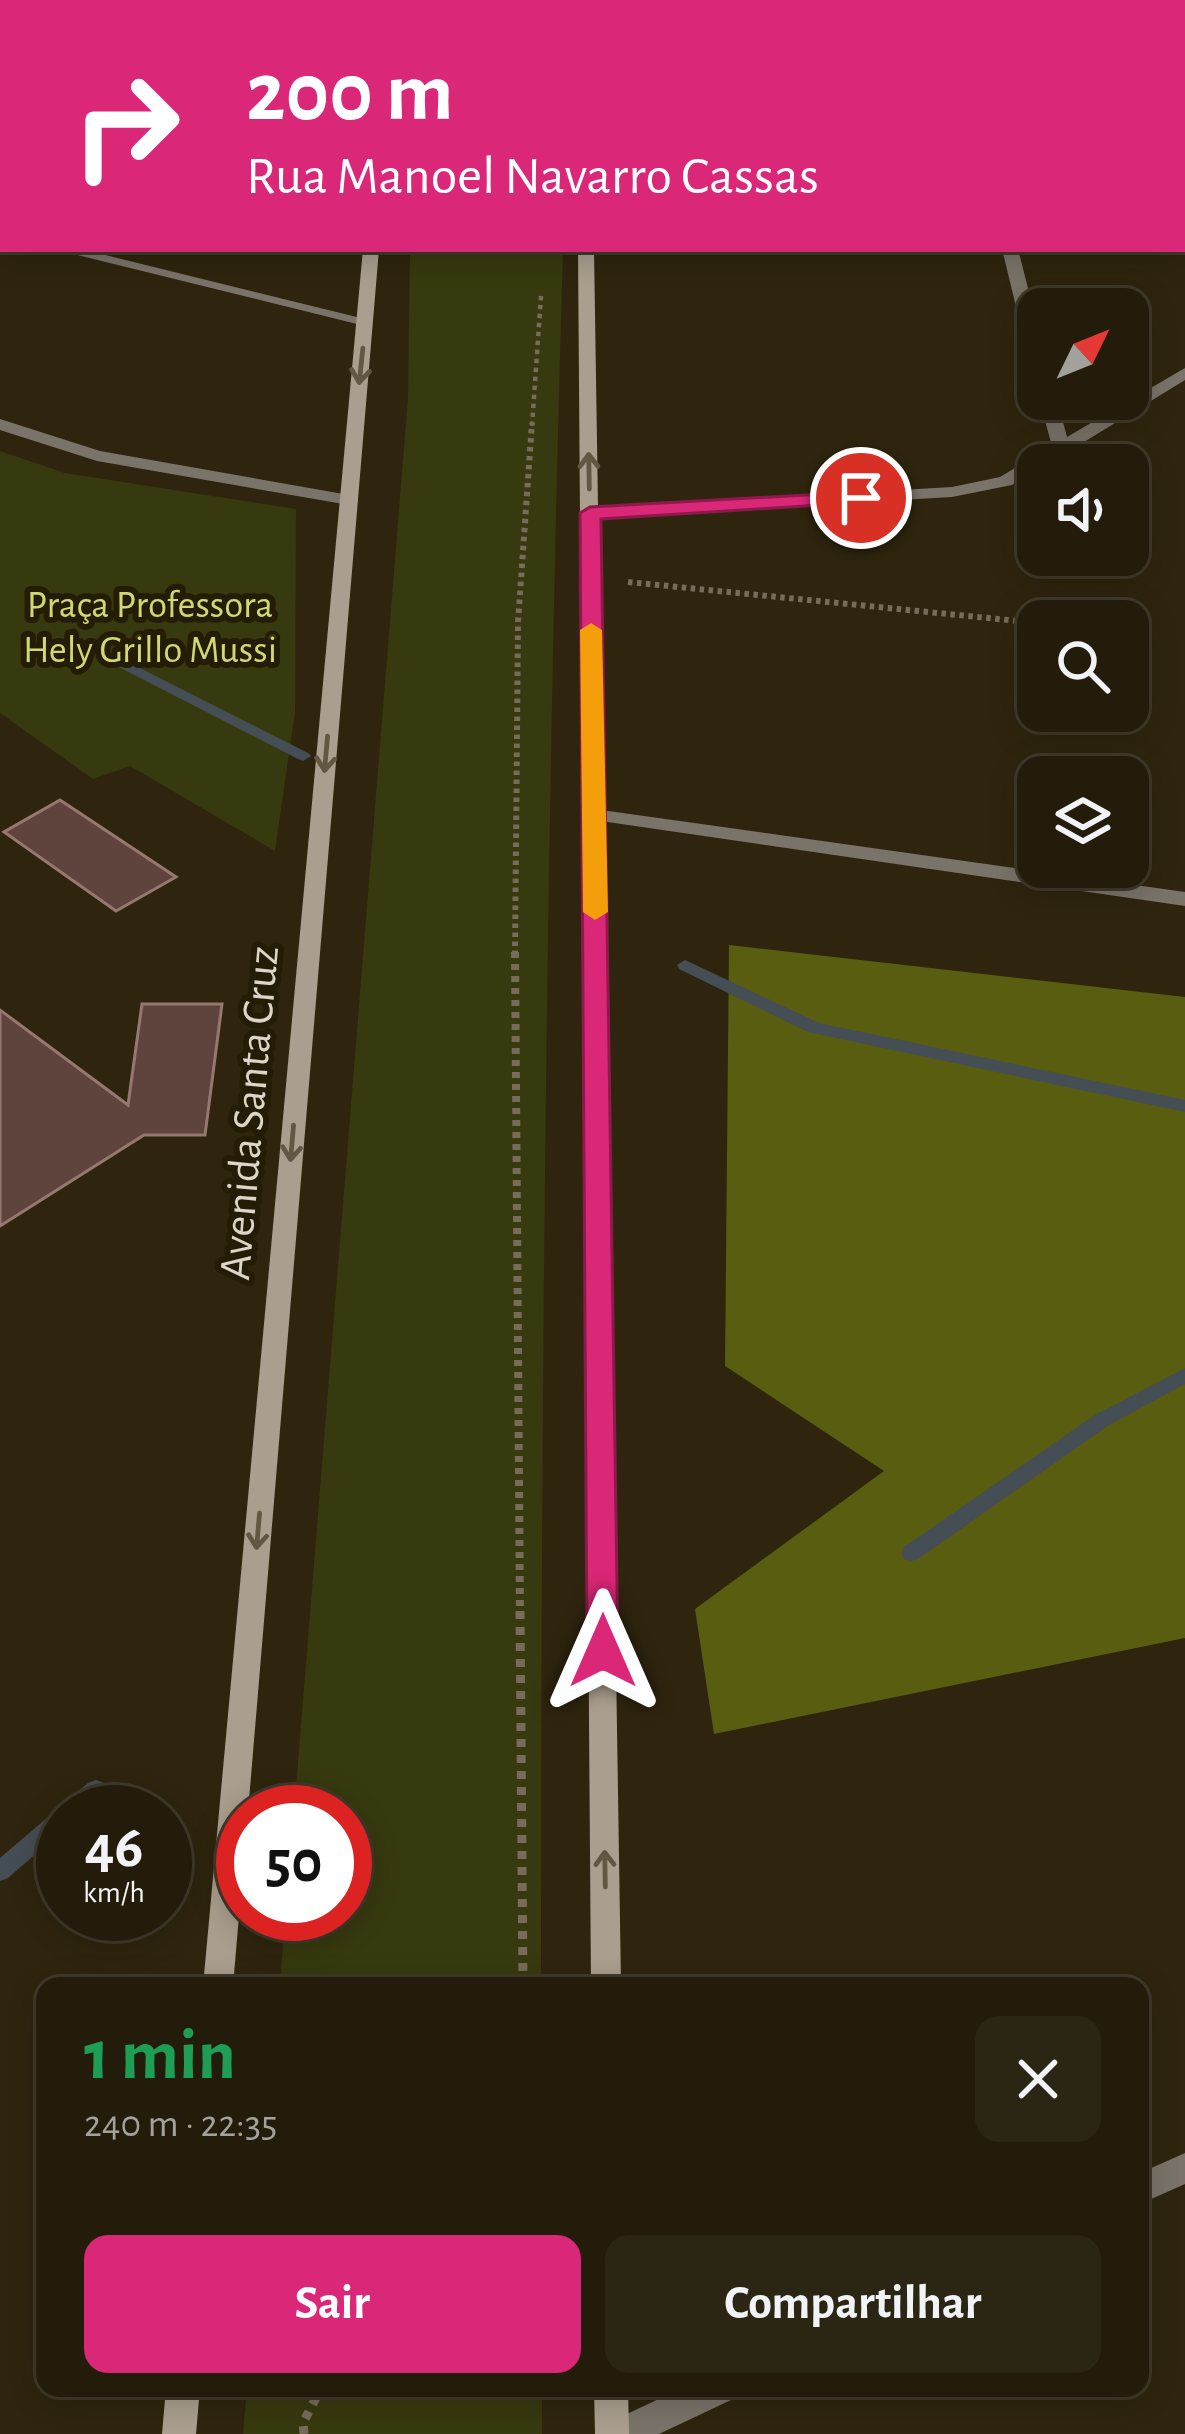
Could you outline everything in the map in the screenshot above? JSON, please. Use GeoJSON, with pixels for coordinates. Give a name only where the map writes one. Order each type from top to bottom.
{"type":"FeatureCollection","features":[{"type":"Feature","properties":{"kind":"main road","name":"Avenida Santa Cruz"},"geometry":{"type":"LineString","coordinates":[[219,1977],[371,252]]}},
{"type":"Feature","properties":{"kind":"main road"},"geometry":{"type":"LineString","coordinates":[[586,252],[607,1977]]}},
{"type":"Feature","properties":{"kind":"main road"},"geometry":{"type":"LineString","coordinates":[[179,2434],[182,2397]]}},
{"type":"Feature","properties":{"kind":"main road"},"geometry":{"type":"LineString","coordinates":[[611,2397],[612,2434]]}},
{"type":"Feature","properties":{"kind":"street"},"geometry":{"type":"LineString","coordinates":[[74,252],[365,321]]}},
{"type":"Feature","properties":{"kind":"street"},"geometry":{"type":"LineString","coordinates":[[1011,252],[1020,288]]}},
{"type":"Feature","properties":{"kind":"street"},"geometry":{"type":"LineString","coordinates":[[1073,444],[1185,373]]}},
{"type":"Feature","properties":{"kind":"street"},"geometry":{"type":"LineString","coordinates":[[0,424],[97,456],[349,500]]}},
{"type":"Feature","properties":{"kind":"street"},"geometry":{"type":"LineString","coordinates":[[590,513],[952,492],[1017,475]]}},
{"type":"Feature","properties":{"kind":"street"},"geometry":{"type":"LineString","coordinates":[[594,815],[1185,899]]}},
{"type":"Feature","properties":{"kind":"street"},"geometry":{"type":"LineString","coordinates":[[1149,2185],[1185,2168]]}},
{"type":"Feature","properties":{"kind":"street"},"geometry":{"type":"LineString","coordinates":[[622,2434],[700,2397]]}},
{"type":"Feature","properties":{"kind":"path"},"geometry":{"type":"LineString","coordinates":[[523,1977],[514,888],[518,622],[543,272]]}},
{"type":"Feature","properties":{"kind":"path"},"geometry":{"type":"LineString","coordinates":[[590,578],[1017,621]]}},
{"type":"Feature","properties":{"kind":"path"},"geometry":{"type":"LineString","coordinates":[[304,2434],[303,2423],[316,2397]]}},
{"type":"Feature","properties":{"kind":"green space"},"geometry":{"type":"Polygon","coordinates":[[[410,252],[563,252],[546,1118],[541,1977],[281,1977],[283,1941],[372,1941],[372,1785],[296,1785],[408,398],[410,252]]]}},
{"type":"Feature","properties":{"kind":"green space","name":"Praça Professora Hely Grillo Mussi"},"geometry":{"type":"Polygon","coordinates":[[[0,451],[65,473],[296,509],[295,712],[275,851],[130,766],[93,779],[0,713],[0,451]]]}},
{"type":"Feature","properties":{"kind":"green space"},"geometry":{"type":"Polygon","coordinates":[[[246,2397],[542,2397],[542,2434],[243,2434],[246,2397]]]}},
{"type":"Feature","properties":{"kind":"shaded area"},"geometry":{"type":"Polygon","coordinates":[[[729,945],[1185,997],[1185,1638],[714,1734],[695,1609],[884,1471],[725,1366],[729,945]]]}},
{"type":"Feature","properties":{"kind":"building"},"geometry":{"type":"Polygon","coordinates":[[[60,800],[176,877],[116,911],[4,832],[60,800]]]}},
{"type":"Feature","properties":{"kind":"building"},"geometry":{"type":"Polygon","coordinates":[[[142,1004],[222,1004],[205,1135],[144,1135],[0,1226],[0,1010],[128,1105],[142,1004]]]}},
{"type":"Feature","properties":{"kind":"waterway"},"geometry":{"type":"LineString","coordinates":[[75,639],[303,756]]}},
{"type":"Feature","properties":{"kind":"waterway"},"geometry":{"type":"LineString","coordinates":[[685,965],[814,1028],[1185,1106]]}},
{"type":"Feature","properties":{"kind":"waterway"},"geometry":{"type":"LineString","coordinates":[[911,1553],[1102,1420],[1185,1375]]}},
{"type":"Feature","properties":{"kind":"waterway"},"geometry":{"type":"LineString","coordinates":[[0,1871],[36,1840]]}},
{"type":"Feature","properties":{"kind":"slow traffic"},"geometry":{"type":"LineString","coordinates":[[591,630],[595,912]]}},
{"type":"Feature","properties":{"kind":"route"},"geometry":{"type":"LineString","coordinates":[[603,1651],[590,513],[861,498]]}}]}
